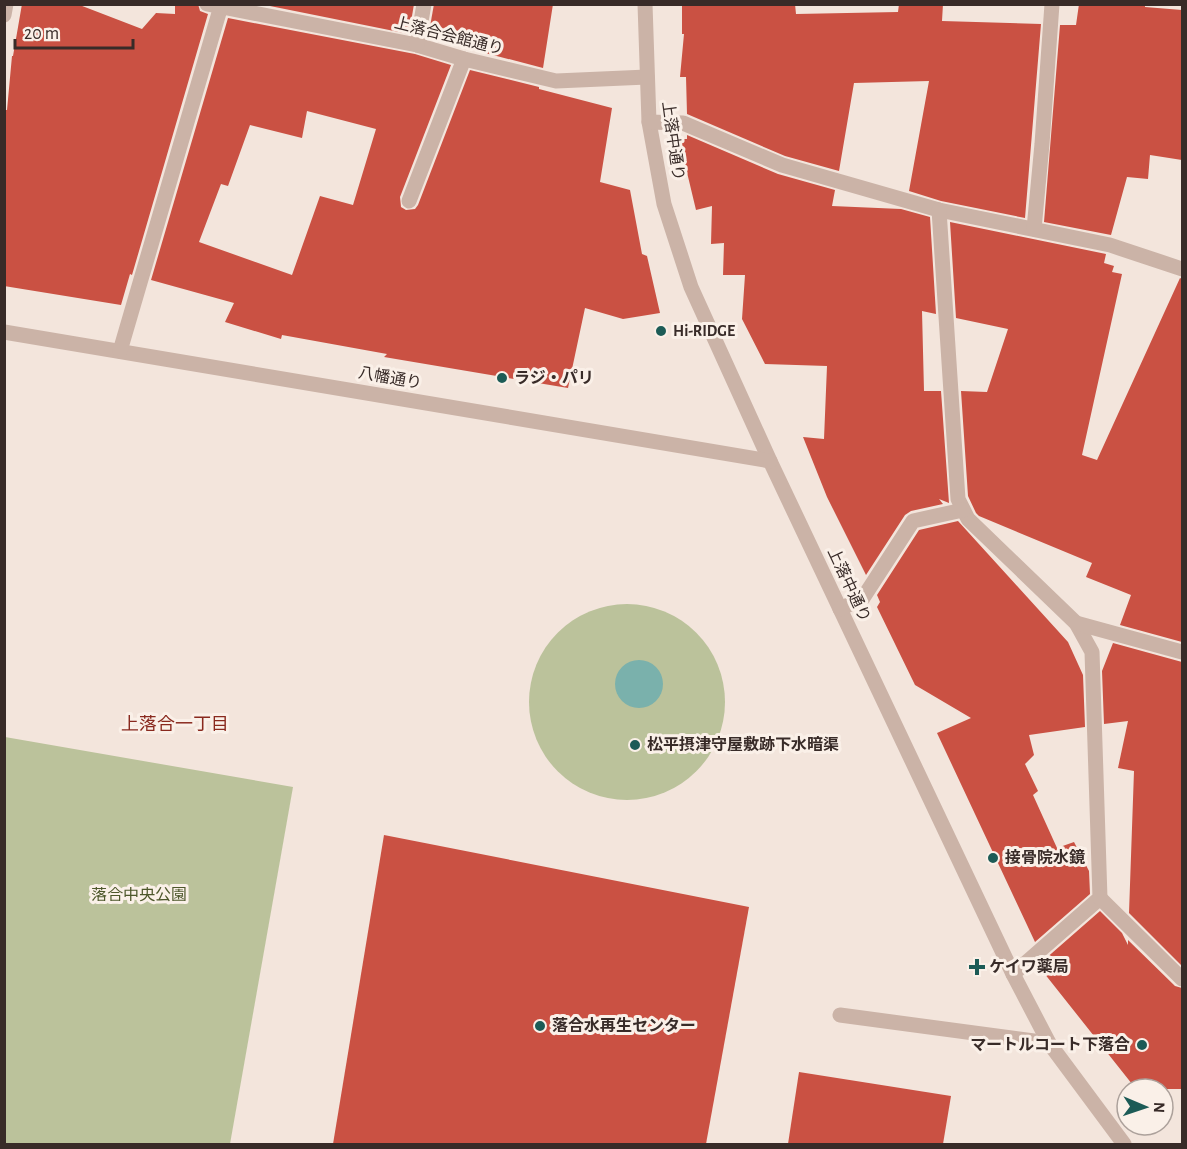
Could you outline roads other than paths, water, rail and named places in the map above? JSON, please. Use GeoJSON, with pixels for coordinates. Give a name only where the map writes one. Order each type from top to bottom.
{"type":"FeatureCollection","features":[{"type":"Feature","properties":{"kind":"street"},"geometry":{"type":"LineString","coordinates":[[4,15],[6,4]]}},
{"type":"Feature","properties":{"kind":"street"},"geometry":{"type":"LineString","coordinates":[[417,45],[424,4]]}},
{"type":"Feature","properties":{"kind":"street","name":"上落中通り"},"geometry":{"type":"LineString","coordinates":[[645,4],[649,122],[664,204],[692,287],[770,461],[1013,974],[1049,1043],[1124,1144]]}},
{"type":"Feature","properties":{"kind":"street"},"geometry":{"type":"LineString","coordinates":[[1034,229],[1052,4]]}},
{"type":"Feature","properties":{"kind":"street"},"geometry":{"type":"LineString","coordinates":[[120,351],[214,5]]}},
{"type":"Feature","properties":{"kind":"street","name":"上落合会館通り"},"geometry":{"type":"LineString","coordinates":[[214,5],[417,45],[556,81],[647,77]]}},
{"type":"Feature","properties":{"kind":"street"},"geometry":{"type":"LineString","coordinates":[[409,201],[464,59]]}},
{"type":"Feature","properties":{"kind":"street"},"geometry":{"type":"LineString","coordinates":[[649,122],[683,123],[782,165],[939,210],[1110,244],[1182,269]]}},
{"type":"Feature","properties":{"kind":"street"},"geometry":{"type":"LineString","coordinates":[[939,210],[958,499],[968,519],[1076,623],[1092,652],[1100,898],[1182,979]]}},
{"type":"Feature","properties":{"kind":"street","name":"八幡通り"},"geometry":{"type":"LineString","coordinates":[[4,332],[770,461]]}},
{"type":"Feature","properties":{"kind":"street"},"geometry":{"type":"LineString","coordinates":[[840,609],[863,598],[913,521],[963,510]]}},
{"type":"Feature","properties":{"kind":"street"},"geometry":{"type":"LineString","coordinates":[[1076,623],[1182,652]]}},
{"type":"Feature","properties":{"kind":"street"},"geometry":{"type":"LineString","coordinates":[[1013,974],[1100,898]]}},
{"type":"Feature","properties":{"kind":"street"},"geometry":{"type":"LineString","coordinates":[[840,1015],[1049,1043]]}},
{"type":"Feature","properties":{"kind":"water"},"geometry":{"type":"Polygon","coordinates":[[[639,660],[656,667],[663,684],[656,701],[639,708],[622,701],[615,684],[622,667],[639,660]]]}},
{"type":"Feature","properties":{"kind":"place","name":"Hi-RIDGE"},"geometry":{"type":"Point","coordinates":[661,331]}},
{"type":"Feature","properties":{"kind":"place","name":"ラジ・パリ"},"geometry":{"type":"Point","coordinates":[502,378]}},
{"type":"Feature","properties":{"kind":"place","name":"松平摂津守屋敷跡下水暗渠"},"geometry":{"type":"Point","coordinates":[635,745]}},
{"type":"Feature","properties":{"kind":"place","name":"接骨院水鏡"},"geometry":{"type":"Point","coordinates":[993,858]}},
{"type":"Feature","properties":{"kind":"place","name":"ケイワ薬局"},"geometry":{"type":"Point","coordinates":[977,967]}},
{"type":"Feature","properties":{"kind":"place","name":"落合水再生センター"},"geometry":{"type":"Point","coordinates":[540,1026]}},
{"type":"Feature","properties":{"kind":"place","name":"マートルコート下落合"},"geometry":{"type":"Point","coordinates":[1142,1045]}},
{"type":"Feature","properties":{"kind":"district","name":"上落合一丁目"},"geometry":{"type":"Point","coordinates":[175,725]}},
{"type":"Feature","properties":{"kind":"park label","name":"落合中央公園"},"geometry":{"type":"Point","coordinates":[139,895]}}]}
